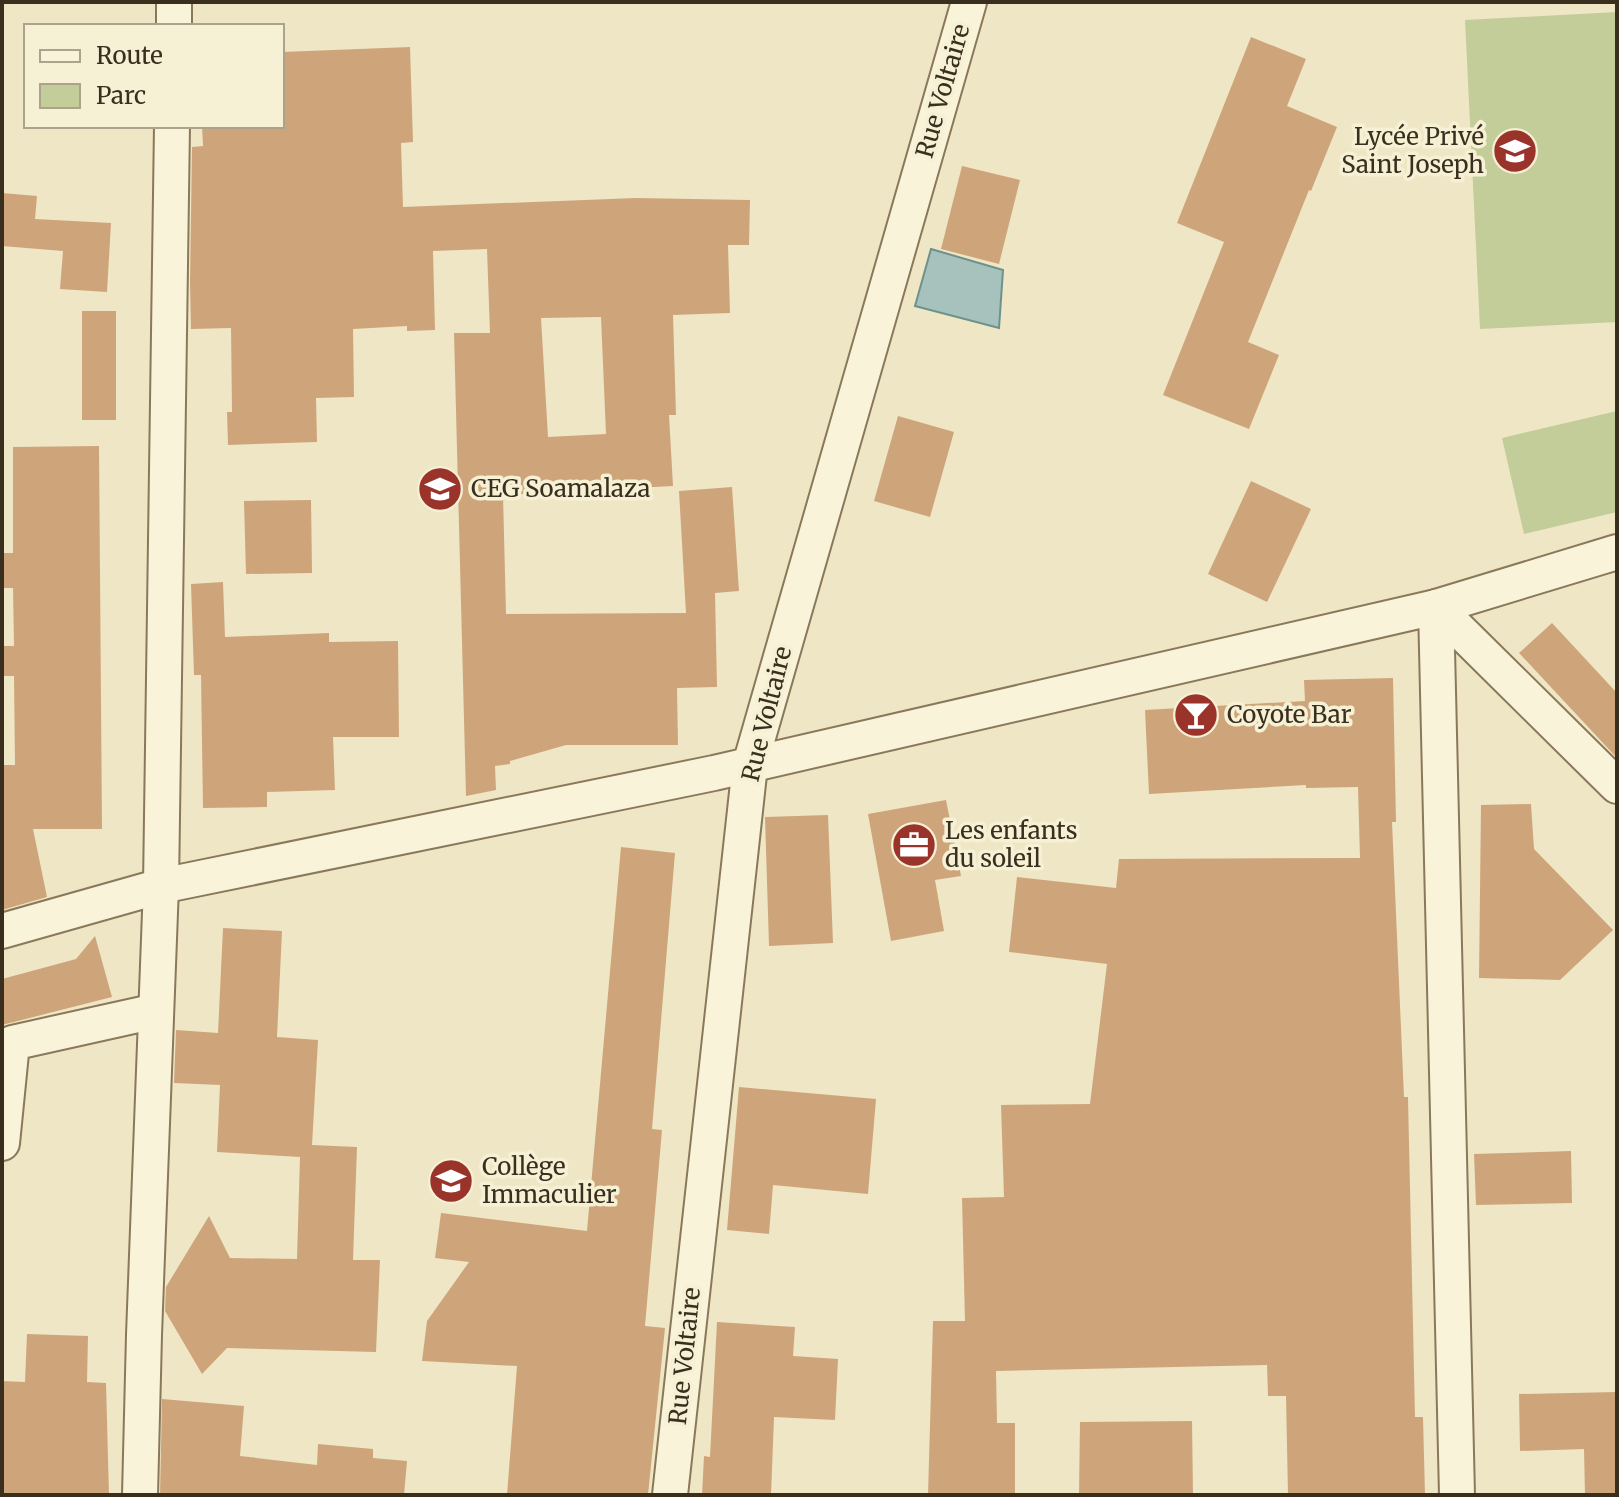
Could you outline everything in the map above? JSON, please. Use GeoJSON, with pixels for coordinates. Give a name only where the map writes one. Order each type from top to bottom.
{"type":"FeatureCollection","features":[{"type":"Feature","properties":{"kind":"street"},"geometry":{"type":"LineString","coordinates":[[174,2],[174,24]]}},
{"type":"Feature","properties":{"kind":"street","name":"Rue Voltaire"},"geometry":{"type":"LineString","coordinates":[[670,1495],[750,765],[969,2]]}},
{"type":"Feature","properties":{"kind":"street"},"geometry":{"type":"LineString","coordinates":[[140,1495],[161,886],[172,128]]}},
{"type":"Feature","properties":{"kind":"street"},"geometry":{"type":"LineString","coordinates":[[2,931],[161,886],[750,765],[1436,607],[1617,552]]}},
{"type":"Feature","properties":{"kind":"street"},"geometry":{"type":"LineString","coordinates":[[1436,607],[1617,786]]}},
{"type":"Feature","properties":{"kind":"street"},"geometry":{"type":"LineString","coordinates":[[1436,607],[1457,1495]]}},
{"type":"Feature","properties":{"kind":"street"},"geometry":{"type":"LineString","coordinates":[[2,1143],[12,1043],[156,1011]]}},
{"type":"Feature","properties":{"kind":"green space"},"geometry":{"type":"Polygon","coordinates":[[[1617,12],[1617,322],[1480,329],[1465,20],[1617,12]]]}},
{"type":"Feature","properties":{"kind":"green space"},"geometry":{"type":"Polygon","coordinates":[[[1617,411],[1617,512],[1524,534],[1502,438],[1617,411]]]}},
{"type":"Feature","properties":{"kind":"water"},"geometry":{"type":"Polygon","coordinates":[[[931,249],[1003,270],[999,328],[915,306],[931,249]]]}},
{"type":"Feature","properties":{"kind":"building"},"geometry":{"type":"Polygon","coordinates":[[[1251,37],[1306,59],[1287,106],[1337,127],[1248,342],[1279,355],[1249,429],[1163,395],[1224,242],[1177,223],[1251,37]]]}},
{"type":"Feature","properties":{"kind":"building"},"geometry":{"type":"Polygon","coordinates":[[[410,47],[413,142],[401,143],[403,207],[636,198],[750,200],[749,245],[728,245],[730,313],[673,315],[676,415],[669,415],[673,486],[503,495],[506,614],[686,613],[679,491],[732,487],[739,591],[715,593],[717,687],[677,688],[678,745],[566,745],[495,766],[496,790],[466,796],[454,333],[490,333],[487,249],[433,251],[435,330],[407,331],[407,326],[353,329],[354,397],[316,398],[317,442],[228,445],[227,412],[232,412],[231,328],[191,329],[192,147],[203,146],[202,128],[284,128],[284,52],[410,47]],[[601,317],[541,318],[548,437],[606,434],[601,317]]]}},
{"type":"Feature","properties":{"kind":"building"},"geometry":{"type":"Polygon","coordinates":[[[962,166],[1020,180],[999,264],[941,249],[962,166]]]}},
{"type":"Feature","properties":{"kind":"building"},"geometry":{"type":"Polygon","coordinates":[[[2,193],[37,196],[35,219],[111,223],[107,292],[60,289],[63,251],[2,246],[2,193]]]}},
{"type":"Feature","properties":{"kind":"building"},"geometry":{"type":"Polygon","coordinates":[[[82,311],[116,311],[116,420],[82,420],[82,311]]]}},
{"type":"Feature","properties":{"kind":"building"},"geometry":{"type":"Polygon","coordinates":[[[898,416],[954,432],[930,517],[874,501],[898,416]]]}},
{"type":"Feature","properties":{"kind":"building"},"geometry":{"type":"Polygon","coordinates":[[[99,446],[102,829],[33,829],[47,897],[2,910],[2,765],[15,765],[14,676],[2,676],[2,646],[14,646],[13,588],[2,588],[2,553],[13,553],[13,447],[99,446]]]}},
{"type":"Feature","properties":{"kind":"building"},"geometry":{"type":"Polygon","coordinates":[[[1251,481],[1311,509],[1267,602],[1208,574],[1251,481]]]}},
{"type":"Feature","properties":{"kind":"building"},"geometry":{"type":"Polygon","coordinates":[[[311,500],[312,573],[246,574],[244,501],[311,500]]]}},
{"type":"Feature","properties":{"kind":"building"},"geometry":{"type":"Polygon","coordinates":[[[223,582],[225,637],[329,633],[329,642],[398,641],[399,737],[333,737],[335,790],[267,792],[267,807],[203,808],[201,675],[194,675],[191,584],[223,582]]]}},
{"type":"Feature","properties":{"kind":"building"},"geometry":{"type":"Polygon","coordinates":[[[1552,623],[1617,693],[1617,758],[1519,653],[1552,623]]]}},
{"type":"Feature","properties":{"kind":"building"},"geometry":{"type":"Polygon","coordinates":[[[1393,678],[1396,822],[1392,822],[1404,1097],[1408,1097],[1415,1417],[1423,1417],[1425,1495],[1288,1495],[1286,1396],[1268,1396],[1267,1365],[996,1371],[997,1423],[1015,1423],[1015,1495],[928,1495],[933,1321],[965,1321],[962,1198],[1004,1197],[1001,1105],[1090,1104],[1107,964],[1009,952],[1017,877],[1116,888],[1119,859],[1360,858],[1358,787],[1306,788],[1306,785],[1149,794],[1145,710],[1305,701],[1304,680],[1393,678]]]}},
{"type":"Feature","properties":{"kind":"building","name":"Les enfants du soleil"},"geometry":{"type":"Polygon","coordinates":[[[946,800],[961,876],[935,880],[944,931],[891,941],[868,814],[946,800]]]}},
{"type":"Feature","properties":{"kind":"building"},"geometry":{"type":"Polygon","coordinates":[[[1531,804],[1534,849],[1613,930],[1560,980],[1479,978],[1481,805],[1531,804]]]}},
{"type":"Feature","properties":{"kind":"building"},"geometry":{"type":"Polygon","coordinates":[[[828,815],[833,943],[769,946],[765,817],[828,815]]]}},
{"type":"Feature","properties":{"kind":"building"},"geometry":{"type":"Polygon","coordinates":[[[621,847],[675,853],[652,1129],[662,1130],[645,1326],[665,1328],[648,1495],[507,1495],[517,1366],[422,1361],[427,1321],[469,1262],[435,1258],[441,1213],[587,1231],[621,847]]]}},
{"type":"Feature","properties":{"kind":"building"},"geometry":{"type":"Polygon","coordinates":[[[223,928],[282,931],[277,1037],[318,1040],[312,1145],[357,1147],[353,1260],[380,1260],[376,1352],[227,1348],[202,1374],[165,1311],[166,1287],[209,1216],[230,1258],[297,1259],[300,1157],[217,1152],[220,1085],[174,1083],[176,1030],[218,1033],[223,928]]]}},
{"type":"Feature","properties":{"kind":"building"},"geometry":{"type":"Polygon","coordinates":[[[95,936],[112,997],[2,1025],[2,979],[76,959],[95,936]]]}},
{"type":"Feature","properties":{"kind":"building"},"geometry":{"type":"Polygon","coordinates":[[[739,1087],[876,1099],[868,1194],[773,1185],[769,1234],[727,1230],[739,1087]]]}},
{"type":"Feature","properties":{"kind":"building"},"geometry":{"type":"Polygon","coordinates":[[[1571,1151],[1572,1203],[1476,1205],[1474,1154],[1571,1151]]]}},
{"type":"Feature","properties":{"kind":"building"},"geometry":{"type":"Polygon","coordinates":[[[717,1322],[795,1327],[793,1356],[838,1359],[835,1420],[774,1417],[771,1495],[702,1495],[704,1456],[710,1457],[717,1322]]]}},
{"type":"Feature","properties":{"kind":"building"},"geometry":{"type":"Polygon","coordinates":[[[27,1334],[88,1336],[87,1382],[106,1383],[109,1495],[2,1495],[2,1381],[25,1382],[27,1334]]]}},
{"type":"Feature","properties":{"kind":"building"},"geometry":{"type":"Polygon","coordinates":[[[1617,1392],[1617,1495],[1585,1495],[1584,1449],[1520,1451],[1519,1394],[1617,1392]]]}},
{"type":"Feature","properties":{"kind":"building"},"geometry":{"type":"Polygon","coordinates":[[[162,1399],[244,1406],[240,1456],[317,1465],[318,1444],[373,1449],[373,1458],[407,1461],[404,1495],[160,1495],[162,1399]]]}},
{"type":"Feature","properties":{"kind":"building"},"geometry":{"type":"Polygon","coordinates":[[[1192,1421],[1193,1495],[1079,1495],[1080,1422],[1192,1421]]]}},
{"type":"Feature","properties":{"kind":"place","name":"Lycée Privé Saint Joseph"},"geometry":{"type":"Point","coordinates":[1515,151]}},
{"type":"Feature","properties":{"kind":"place","name":"CEG Soamalaza"},"geometry":{"type":"Point","coordinates":[440,489]}},
{"type":"Feature","properties":{"kind":"place","name":"Coyote Bar"},"geometry":{"type":"Point","coordinates":[1196,715]}},
{"type":"Feature","properties":{"kind":"place","name":"Les enfants du soleil"},"geometry":{"type":"Point","coordinates":[914,845]}},
{"type":"Feature","properties":{"kind":"place","name":"Collège Immaculier"},"geometry":{"type":"Point","coordinates":[451,1181]}}]}
